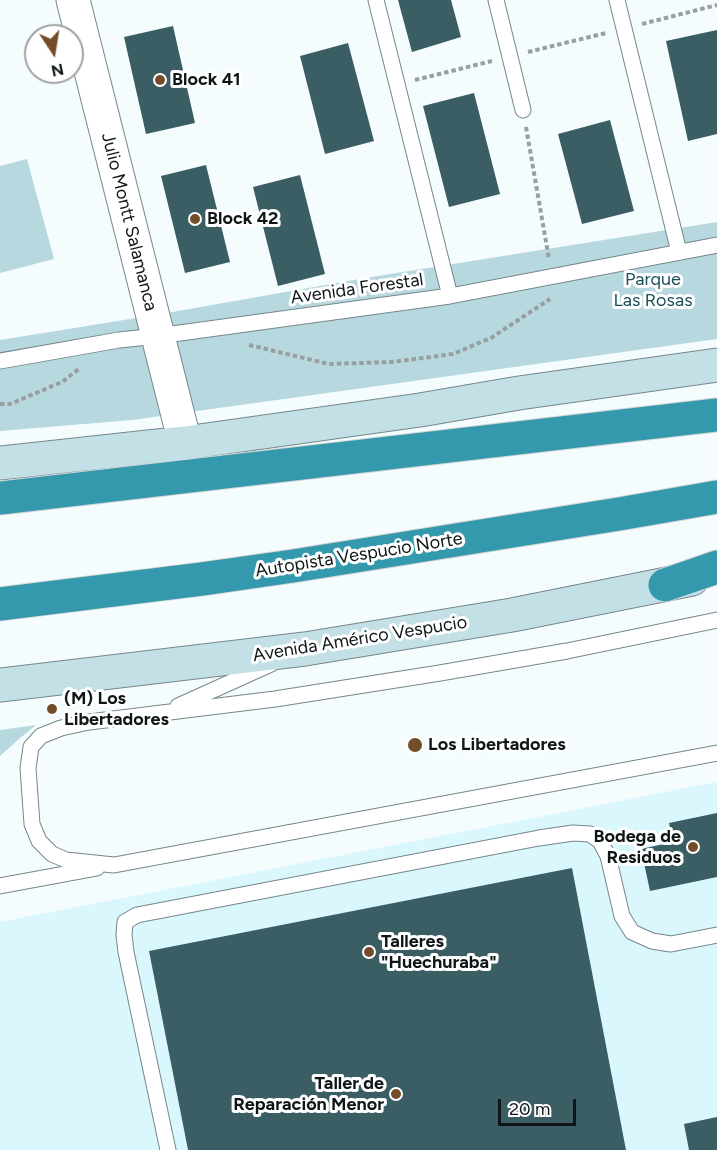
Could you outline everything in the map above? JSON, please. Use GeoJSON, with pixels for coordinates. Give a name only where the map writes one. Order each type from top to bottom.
{"type":"FeatureCollection","features":[{"type":"Feature","properties":{"kind":"highway"},"geometry":{"type":"LineString","coordinates":[[0,498],[717,415]]}},
{"type":"Feature","properties":{"kind":"highway","name":"Autopista Vespucio Norte"},"geometry":{"type":"LineString","coordinates":[[0,604],[159,585],[304,564],[630,513],[717,497]]}},
{"type":"Feature","properties":{"kind":"highway"},"geometry":{"type":"LineString","coordinates":[[665,585],[717,567]]}},
{"type":"Feature","properties":{"kind":"main road"},"geometry":{"type":"LineString","coordinates":[[0,463],[185,443],[717,365]]}},
{"type":"Feature","properties":{"kind":"main road","name":"Avenida Américo Vespucio"},"geometry":{"type":"LineString","coordinates":[[0,685],[305,649],[492,618],[717,573]]}},
{"type":"Feature","properties":{"kind":"street","name":"Julio Montt Salamanca"},"geometry":{"type":"LineString","coordinates":[[73,0],[185,443]]}},
{"type":"Feature","properties":{"kind":"lane"},"geometry":{"type":"LineString","coordinates":[[376,0],[450,296]]}},
{"type":"Feature","properties":{"kind":"lane"},"geometry":{"type":"LineString","coordinates":[[496,0],[524,110]]}},
{"type":"Feature","properties":{"kind":"lane"},"geometry":{"type":"LineString","coordinates":[[617,0],[679,252]]}},
{"type":"Feature","properties":{"kind":"lane","name":"Avenida Forestal"},"geometry":{"type":"LineString","coordinates":[[0,361],[119,340],[450,296],[717,245]]}},
{"type":"Feature","properties":{"kind":"lane"},"geometry":{"type":"LineString","coordinates":[[114,864],[66,860],[52,854],[39,841],[32,824],[28,768],[31,747],[41,736],[61,728],[89,722],[275,699],[440,673],[567,651],[717,620]]}},
{"type":"Feature","properties":{"kind":"lane"},"geometry":{"type":"LineString","coordinates":[[164,713],[305,649]]}},
{"type":"Feature","properties":{"kind":"lane"},"geometry":{"type":"LineString","coordinates":[[0,886],[717,753]]}},
{"type":"Feature","properties":{"kind":"lane"},"geometry":{"type":"LineString","coordinates":[[168,1150],[126,952],[125,922],[137,915],[573,832],[590,834],[600,841],[608,856],[622,916],[633,932],[652,941],[671,944],[717,935]]}},
{"type":"Feature","properties":{"kind":"path"},"geometry":{"type":"LineString","coordinates":[[397,85],[717,5]]}},
{"type":"Feature","properties":{"kind":"path"},"geometry":{"type":"LineString","coordinates":[[0,404],[10,405],[62,382],[81,368]]}},
{"type":"Feature","properties":{"kind":"shaded area"},"geometry":{"type":"Polygon","coordinates":[[[717,782],[717,1150],[0,1150],[0,922],[717,782]]]}},
{"type":"Feature","properties":{"kind":"green space"},"geometry":{"type":"Polygon","coordinates":[[[27,159],[54,259],[0,273],[0,166],[27,159]]]}},
{"type":"Feature","properties":{"kind":"green space","name":"Parque Las Rosas"},"geometry":{"type":"Polygon","coordinates":[[[717,222],[717,339],[132,420],[0,431],[0,340],[365,278],[717,222]]]}},
{"type":"Feature","properties":{"kind":"green space"},"geometry":{"type":"Polygon","coordinates":[[[36,725],[19,739],[0,756],[0,730],[36,725]]]}},
{"type":"Feature","properties":{"kind":"building"},"geometry":{"type":"Polygon","coordinates":[[[398,0],[451,0],[461,37],[412,52],[398,0]]]}},
{"type":"Feature","properties":{"kind":"building","name":"Block 41"},"geometry":{"type":"Polygon","coordinates":[[[173,26],[195,123],[146,134],[124,37],[173,26]]]}},
{"type":"Feature","properties":{"kind":"building"},"geometry":{"type":"Polygon","coordinates":[[[717,30],[717,134],[688,141],[666,41],[717,30]]]}},
{"type":"Feature","properties":{"kind":"building"},"geometry":{"type":"Polygon","coordinates":[[[348,43],[374,141],[325,154],[300,56],[348,43]]]}},
{"type":"Feature","properties":{"kind":"building"},"geometry":{"type":"Polygon","coordinates":[[[474,93],[500,194],[449,207],[423,106],[474,93]]]}},
{"type":"Feature","properties":{"kind":"building"},"geometry":{"type":"Polygon","coordinates":[[[610,120],[634,211],[582,224],[558,134],[610,120]]]}},
{"type":"Feature","properties":{"kind":"building","name":"Block 42"},"geometry":{"type":"Polygon","coordinates":[[[206,165],[230,262],[185,273],[161,176],[206,165]]]}},
{"type":"Feature","properties":{"kind":"building"},"geometry":{"type":"Polygon","coordinates":[[[300,175],[325,274],[278,286],[253,187],[300,175]]]}},
{"type":"Feature","properties":{"kind":"building"},"geometry":{"type":"Polygon","coordinates":[[[717,813],[717,877],[650,891],[641,849],[673,842],[669,823],[717,813]]]}},
{"type":"Feature","properties":{"kind":"building","name":"Taller de Reparación Menor"},"geometry":{"type":"Polygon","coordinates":[[[572,868],[626,1150],[188,1150],[149,951],[572,868]]]}},
{"type":"Feature","properties":{"kind":"building"},"geometry":{"type":"Polygon","coordinates":[[[717,1117],[717,1150],[689,1150],[684,1124],[717,1117]]]}},
{"type":"Feature","properties":{"kind":"place","name":"Block 41"},"geometry":{"type":"Point","coordinates":[160,80]}},
{"type":"Feature","properties":{"kind":"place","name":"Block 42"},"geometry":{"type":"Point","coordinates":[195,219]}},
{"type":"Feature","properties":{"kind":"place","name":"(M) Los Libertadores"},"geometry":{"type":"Point","coordinates":[52,709]}},
{"type":"Feature","properties":{"kind":"place","name":"Los Libertadores"},"geometry":{"type":"Point","coordinates":[415,745]}},
{"type":"Feature","properties":{"kind":"place","name":"Bodega de Residuos"},"geometry":{"type":"Point","coordinates":[693,847]}},
{"type":"Feature","properties":{"kind":"place","name":"Talleres \"Huechuraba\""},"geometry":{"type":"Point","coordinates":[369,952]}},
{"type":"Feature","properties":{"kind":"place","name":"Taller de Reparación Menor"},"geometry":{"type":"Point","coordinates":[396,1094]}}]}
